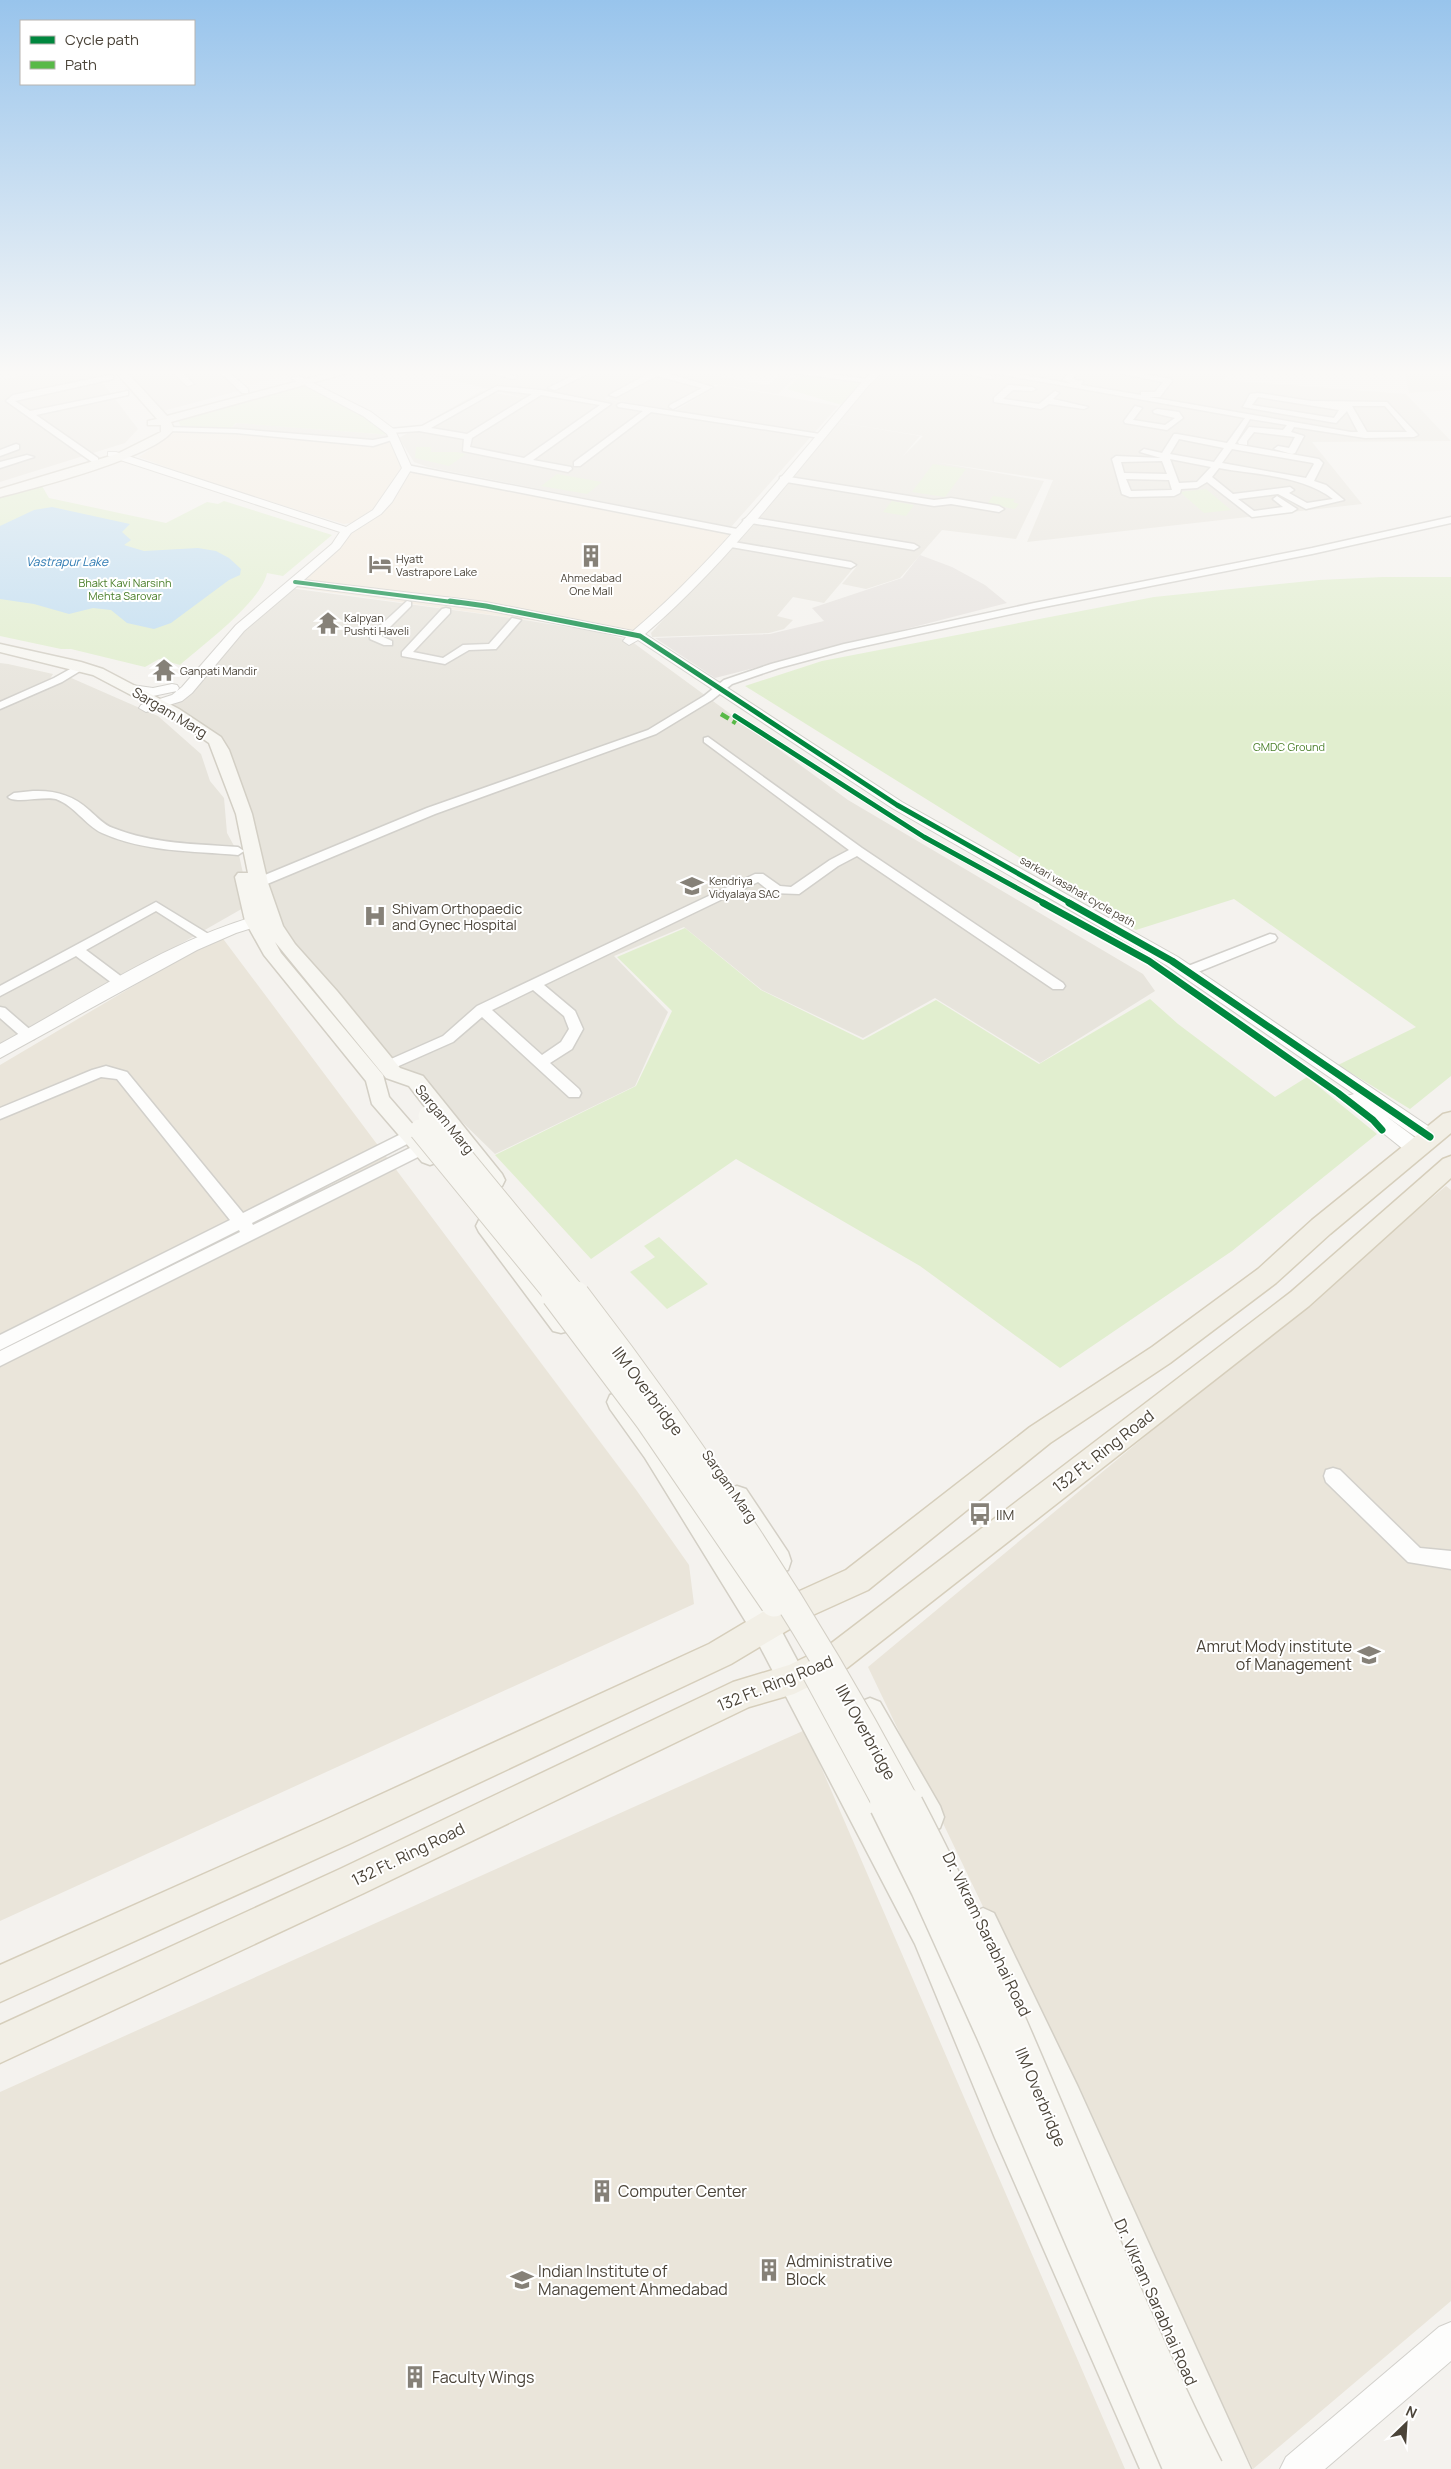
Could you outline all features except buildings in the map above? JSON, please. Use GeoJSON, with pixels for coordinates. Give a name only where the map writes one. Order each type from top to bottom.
{"type":"FeatureCollection","features":[{"type":"Feature","properties":{"kind":"main road"},"geometry":{"type":"LineString","coordinates":[[0,493],[25,485]]}},
{"type":"Feature","properties":{"kind":"main road","name":"Sargam Marg"},"geometry":{"type":"LineString","coordinates":[[0,648],[75,669],[132,689],[160,702],[207,732],[221,750],[244,814],[253,885]]}},
{"type":"Feature","properties":{"kind":"main road","name":"Sargam Marg"},"geometry":{"type":"LineString","coordinates":[[0,656],[75,669],[160,702],[186,729],[205,743],[210,752],[238,851],[253,885],[263,919],[330,995],[385,1073],[416,1081],[681,1415],[761,1532],[804,1604]]}},
{"type":"Feature","properties":{"kind":"main road","name":"Sargam Marg"},"geometry":{"type":"LineString","coordinates":[[385,1073],[379,1099],[421,1132],[486,1225],[593,1365],[654,1450],[764,1626]]}},
{"type":"Feature","properties":{"kind":"main road","name":"IIM Overbridge"},"geometry":{"type":"LineString","coordinates":[[421,1132],[482,1202],[656,1428],[796,1637],[859,1752],[927,1886],[997,2042],[1181,2469]]}},
{"type":"Feature","properties":{"kind":"main road","name":"IIM Overbridge"},"geometry":{"type":"LineString","coordinates":[[421,1132],[491,1188],[672,1420],[752,1540],[814,1638],[876,1747],[942,1877],[1015,2034],[1148,2350],[1206,2469]]}},
{"type":"Feature","properties":{"kind":"main road"},"geometry":{"type":"LineString","coordinates":[[0,1984],[337,1832],[720,1654],[764,1626],[804,1604],[857,1580],[1040,1436],[1161,1355],[1267,1276],[1321,1227],[1432,1135]]}},
{"type":"Feature","properties":{"kind":"main road","name":"132 Ft. Ring Road"},"geometry":{"type":"LineString","coordinates":[[0,2044],[343,1885],[744,1693],[794,1679],[836,1658],[1300,1299],[1355,1248],[1449,1169]]}},
{"type":"Feature","properties":{"kind":"main road","name":"Dr. Vikram Sarabhai Road"},"geometry":{"type":"LineString","coordinates":[[804,1604],[889,1744],[959,1873],[1066,2099],[1231,2469]]}},
{"type":"Feature","properties":{"kind":"main road"},"geometry":{"type":"LineString","coordinates":[[764,1626],[794,1679],[926,1933],[1007,2126],[1117,2368],[1160,2469]]}},
{"type":"Feature","properties":{"kind":"street"},"geometry":{"type":"LineString","coordinates":[[207,485],[347,531]]}},
{"type":"Feature","properties":{"kind":"street"},"geometry":{"type":"LineString","coordinates":[[132,689],[153,692],[160,702],[187,690],[201,671],[240,628],[336,546],[347,531],[377,512],[397,485]]}},
{"type":"Feature","properties":{"kind":"street"},"geometry":{"type":"LineString","coordinates":[[496,485],[737,532]]}},
{"type":"Feature","properties":{"kind":"street"},"geometry":{"type":"LineString","coordinates":[[291,585],[633,638],[670,606],[728,544],[778,485]]}},
{"type":"Feature","properties":{"kind":"street"},"geometry":{"type":"LineString","coordinates":[[822,485],[934,503],[952,501],[999,509]]}},
{"type":"Feature","properties":{"kind":"street"},"geometry":{"type":"LineString","coordinates":[[1124,485],[1128,494],[1174,493],[1176,486],[1193,485]]}},
{"type":"Feature","properties":{"kind":"street"},"geometry":{"type":"LineString","coordinates":[[1216,485],[1252,514],[1292,509],[1268,492]]}},
{"type":"Feature","properties":{"kind":"street"},"geometry":{"type":"LineString","coordinates":[[1230,497],[1268,492],[1321,486],[1340,500],[1306,506],[1279,491]]}},
{"type":"Feature","properties":{"kind":"street"},"geometry":{"type":"LineString","coordinates":[[748,520],[914,548]]}},
{"type":"Feature","properties":{"kind":"street"},"geometry":{"type":"LineString","coordinates":[[253,885],[431,811],[652,732],[728,682],[751,673],[844,647],[1044,604],[1312,551],[1451,520]]}},
{"type":"Feature","properties":{"kind":"street"},"geometry":{"type":"LineString","coordinates":[[728,544],[852,565]]}},
{"type":"Feature","properties":{"kind":"street"},"geometry":{"type":"LineString","coordinates":[[291,585],[486,606],[633,638],[897,805],[1155,950],[1432,1135]]}},
{"type":"Feature","properties":{"kind":"street"},"geometry":{"type":"LineString","coordinates":[[388,643],[374,636],[408,604]]}},
{"type":"Feature","properties":{"kind":"street"},"geometry":{"type":"LineString","coordinates":[[446,610],[406,654],[445,662],[468,647],[492,647],[516,620]]}},
{"type":"Feature","properties":{"kind":"street"},"geometry":{"type":"LineString","coordinates":[[0,706],[75,669]]}},
{"type":"Feature","properties":{"kind":"street"},"geometry":{"type":"LineString","coordinates":[[716,691],[901,818],[1156,961],[1327,1080],[1432,1135]]}},
{"type":"Feature","properties":{"kind":"street"},"geometry":{"type":"LineString","coordinates":[[708,740],[858,851],[1058,986]]}},
{"type":"Feature","properties":{"kind":"street"},"geometry":{"type":"LineString","coordinates":[[14,797],[44,792],[58,796],[81,809],[94,822],[108,831],[159,844],[238,851]]}},
{"type":"Feature","properties":{"kind":"street"},"geometry":{"type":"LineString","coordinates":[[385,1073],[448,1038],[482,1009],[759,877],[777,890],[794,891],[834,863],[858,851]]}},
{"type":"Feature","properties":{"kind":"street"},"geometry":{"type":"LineString","coordinates":[[0,992],[156,906],[208,938]]}},
{"type":"Feature","properties":{"kind":"street"},"geometry":{"type":"LineString","coordinates":[[0,1052],[121,983],[208,938],[263,919]]}},
{"type":"Feature","properties":{"kind":"street"},"geometry":{"type":"LineString","coordinates":[[1188,972],[1270,938]]}},
{"type":"Feature","properties":{"kind":"street"},"geometry":{"type":"LineString","coordinates":[[77,950],[121,983]]}},
{"type":"Feature","properties":{"kind":"street"},"geometry":{"type":"LineString","coordinates":[[535,984],[570,1014],[576,1029],[568,1044],[555,1055],[540,1062]]}},
{"type":"Feature","properties":{"kind":"street"},"geometry":{"type":"LineString","coordinates":[[482,1009],[574,1093]]}},
{"type":"Feature","properties":{"kind":"street"},"geometry":{"type":"LineString","coordinates":[[0,1012],[29,1036]]}},
{"type":"Feature","properties":{"kind":"street"},"geometry":{"type":"LineString","coordinates":[[0,1114],[98,1073],[106,1071],[122,1075],[246,1228]]}},
{"type":"Feature","properties":{"kind":"street"},"geometry":{"type":"LineString","coordinates":[[0,1359],[421,1132]]}},
{"type":"Feature","properties":{"kind":"street"},"geometry":{"type":"LineString","coordinates":[[0,1344],[246,1228]]}},
{"type":"Feature","properties":{"kind":"street"},"geometry":{"type":"LineString","coordinates":[[1333,1476],[1415,1556],[1451,1560]]}},
{"type":"Feature","properties":{"kind":"street"},"geometry":{"type":"LineString","coordinates":[[1298,2469],[1451,2338]]}},
{"type":"Feature","properties":{"kind":"shaded area"},"geometry":{"type":"Polygon","coordinates":[[[216,485],[392,485],[374,511],[356,522],[344,524],[216,485]]]}},
{"type":"Feature","properties":{"kind":"shaded area"},"geometry":{"type":"Polygon","coordinates":[[[397,485],[491,485],[734,533],[632,639],[600,630],[292,587],[349,531],[380,511],[397,485]]]}},
{"type":"Feature","properties":{"kind":"shaded area"},"geometry":{"type":"Polygon","coordinates":[[[520,485],[768,485],[731,527],[520,485]]]}},
{"type":"Feature","properties":{"kind":"shaded area"},"geometry":{"type":"Polygon","coordinates":[[[782,485],[1042,485],[1016,539],[942,530],[900,578],[866,589],[842,584],[858,565],[732,544],[782,485]]]}},
{"type":"Feature","properties":{"kind":"shaded area"},"geometry":{"type":"Polygon","coordinates":[[[1051,485],[1347,485],[1362,504],[1027,542],[1051,485]]]}},
{"type":"Feature","properties":{"kind":"shaded area"},"geometry":{"type":"Polygon","coordinates":[[[731,545],[855,566],[824,603],[793,597],[777,616],[793,620],[784,629],[769,633],[652,637],[651,633],[731,545]]]}},
{"type":"Feature","properties":{"kind":"shaded area"},"geometry":{"type":"Polygon","coordinates":[[[920,555],[952,567],[985,585],[1007,603],[715,678],[655,638],[770,634],[824,621],[812,608],[902,578],[920,555]]]}},
{"type":"Feature","properties":{"kind":"shaded area"},"geometry":{"type":"Polygon","coordinates":[[[289,588],[512,618],[598,632],[631,641],[848,800],[1143,974],[1155,991],[1040,1063],[935,998],[863,1038],[762,990],[684,927],[614,956],[668,1012],[635,1086],[495,1154],[418,1079],[396,1071],[279,923],[223,749],[174,706],[175,701],[242,628],[289,588]]]}},
{"type":"Feature","properties":{"kind":"shaded area"},"geometry":{"type":"Polygon","coordinates":[[[0,663],[53,674],[46,685],[0,705],[0,663]]]}},
{"type":"Feature","properties":{"kind":"shaded area"},"geometry":{"type":"Polygon","coordinates":[[[69,677],[158,716],[201,754],[210,781],[224,798],[227,833],[239,855],[246,887],[252,903],[0,1047],[0,707],[69,677]]]}},
{"type":"Feature","properties":{"kind":"shaded area"},"geometry":{"type":"Polygon","coordinates":[[[221,936],[637,1491],[689,1565],[694,1604],[0,1921],[0,1065],[221,936]]]}},
{"type":"Feature","properties":{"kind":"shaded area"},"geometry":{"type":"Polygon","coordinates":[[[1446,1186],[1451,1190],[1451,2301],[1253,2469],[868,1667],[1446,1186]]]}},
{"type":"Feature","properties":{"kind":"shaded area","name":"Indian Institute of Management Ahmedabad"},"geometry":{"type":"Polygon","coordinates":[[[805,1730],[1125,2469],[0,2469],[0,2092],[805,1730]]]}},
{"type":"Feature","properties":{"kind":"green space"},"geometry":{"type":"Polygon","coordinates":[[[542,485],[598,485],[587,494],[542,485]]]}},
{"type":"Feature","properties":{"kind":"green space"},"geometry":{"type":"Polygon","coordinates":[[[917,485],[954,485],[945,497],[912,492],[917,485]]]}},
{"type":"Feature","properties":{"kind":"green space","name":"Bhakt Kavi Narsinh Mehta Sarovar"},"geometry":{"type":"Polygon","coordinates":[[[42,486],[49,498],[166,523],[207,502],[218,504],[224,501],[332,535],[283,576],[267,573],[254,597],[243,610],[180,665],[159,659],[145,667],[71,649],[61,649],[0,636],[0,498],[42,486]]]}},
{"type":"Feature","properties":{"kind":"green space"},"geometry":{"type":"Polygon","coordinates":[[[1206,489],[1231,510],[1204,513],[1180,492],[1206,489]]]}},
{"type":"Feature","properties":{"kind":"green space"},"geometry":{"type":"Polygon","coordinates":[[[993,496],[1015,499],[1013,502],[1019,504],[1015,509],[987,504],[993,496]]]}},
{"type":"Feature","properties":{"kind":"green space"},"geometry":{"type":"Polygon","coordinates":[[[892,501],[914,505],[906,516],[883,512],[892,501]]]}},
{"type":"Feature","properties":{"kind":"green space","name":"GMDC Ground"},"geometry":{"type":"Polygon","coordinates":[[[1383,577],[1451,577],[1451,1076],[1410,1109],[1338,1065],[1416,1027],[1234,899],[1136,930],[745,686],[822,661],[1154,597],[1319,580],[1383,577]]]}},
{"type":"Feature","properties":{"kind":"green space"},"geometry":{"type":"Polygon","coordinates":[[[685,928],[761,990],[863,1040],[936,1000],[1039,1064],[1150,999],[1178,1024],[1275,1097],[1307,1077],[1377,1134],[1232,1251],[1060,1368],[920,1266],[736,1159],[591,1259],[495,1155],[636,1086],[672,1011],[617,957],[685,928]]]}},
{"type":"Feature","properties":{"kind":"green space"},"geometry":{"type":"Polygon","coordinates":[[[659,1237],[708,1284],[667,1309],[630,1272],[655,1257],[644,1246],[659,1237]]]}},
{"type":"Feature","properties":{"kind":"water","name":"Vastrapur Lake"},"geometry":{"type":"Polygon","coordinates":[[[52,507],[130,524],[122,532],[131,540],[124,545],[144,551],[198,548],[216,551],[229,558],[241,569],[240,575],[229,580],[171,623],[154,629],[127,623],[111,610],[93,608],[69,614],[34,604],[0,599],[0,526],[34,510],[52,507]]]}},
{"type":"Feature","properties":{"kind":"marked path"},"geometry":{"type":"LineString","coordinates":[[721,714],[736,723]]}},
{"type":"Feature","properties":{"kind":"cycle path","name":"sarkari vasahat cycle path"},"geometry":{"type":"LineString","coordinates":[[295,582],[486,606],[640,636],[897,805],[1172,961],[1430,1137]]}},
{"type":"Feature","properties":{"kind":"cycle path"},"geometry":{"type":"LineString","coordinates":[[735,716],[924,837],[1149,961],[1338,1093],[1373,1120],[1382,1130]]}},
{"type":"Feature","properties":{"kind":"place","name":"Ahmedabad One Mall"},"geometry":{"type":"Point","coordinates":[591,556]}},
{"type":"Feature","properties":{"kind":"place","name":"Hyatt Vastrapore Lake"},"geometry":{"type":"Point","coordinates":[380,564]}},
{"type":"Feature","properties":{"kind":"place","name":"Kalpyan Pushti Haveli"},"geometry":{"type":"Point","coordinates":[328,623]}},
{"type":"Feature","properties":{"kind":"place","name":"Ganpati Mandir"},"geometry":{"type":"Point","coordinates":[164,670]}},
{"type":"Feature","properties":{"kind":"place","name":"Kendriya Vidyalaya SAC"},"geometry":{"type":"Point","coordinates":[692,886]}},
{"type":"Feature","properties":{"kind":"place","name":"Shivam Orthopaedic and Gynec Hospital"},"geometry":{"type":"Point","coordinates":[375,916]}},
{"type":"Feature","properties":{"kind":"place","name":"IIM"},"geometry":{"type":"Point","coordinates":[980,1514]}},
{"type":"Feature","properties":{"kind":"place","name":"Amrut Mody institute of Management"},"geometry":{"type":"Point","coordinates":[1369,1655]}},
{"type":"Feature","properties":{"kind":"place","name":"Computer Center"},"geometry":{"type":"Point","coordinates":[602,2191]}},
{"type":"Feature","properties":{"kind":"place","name":"Administrative Block"},"geometry":{"type":"Point","coordinates":[769,2270]}},
{"type":"Feature","properties":{"kind":"place","name":"Indian Institute of Management Ahmedabad"},"geometry":{"type":"Point","coordinates":[522,2280]}},
{"type":"Feature","properties":{"kind":"place","name":"Faculty Wings"},"geometry":{"type":"Point","coordinates":[415,2377]}}]}
